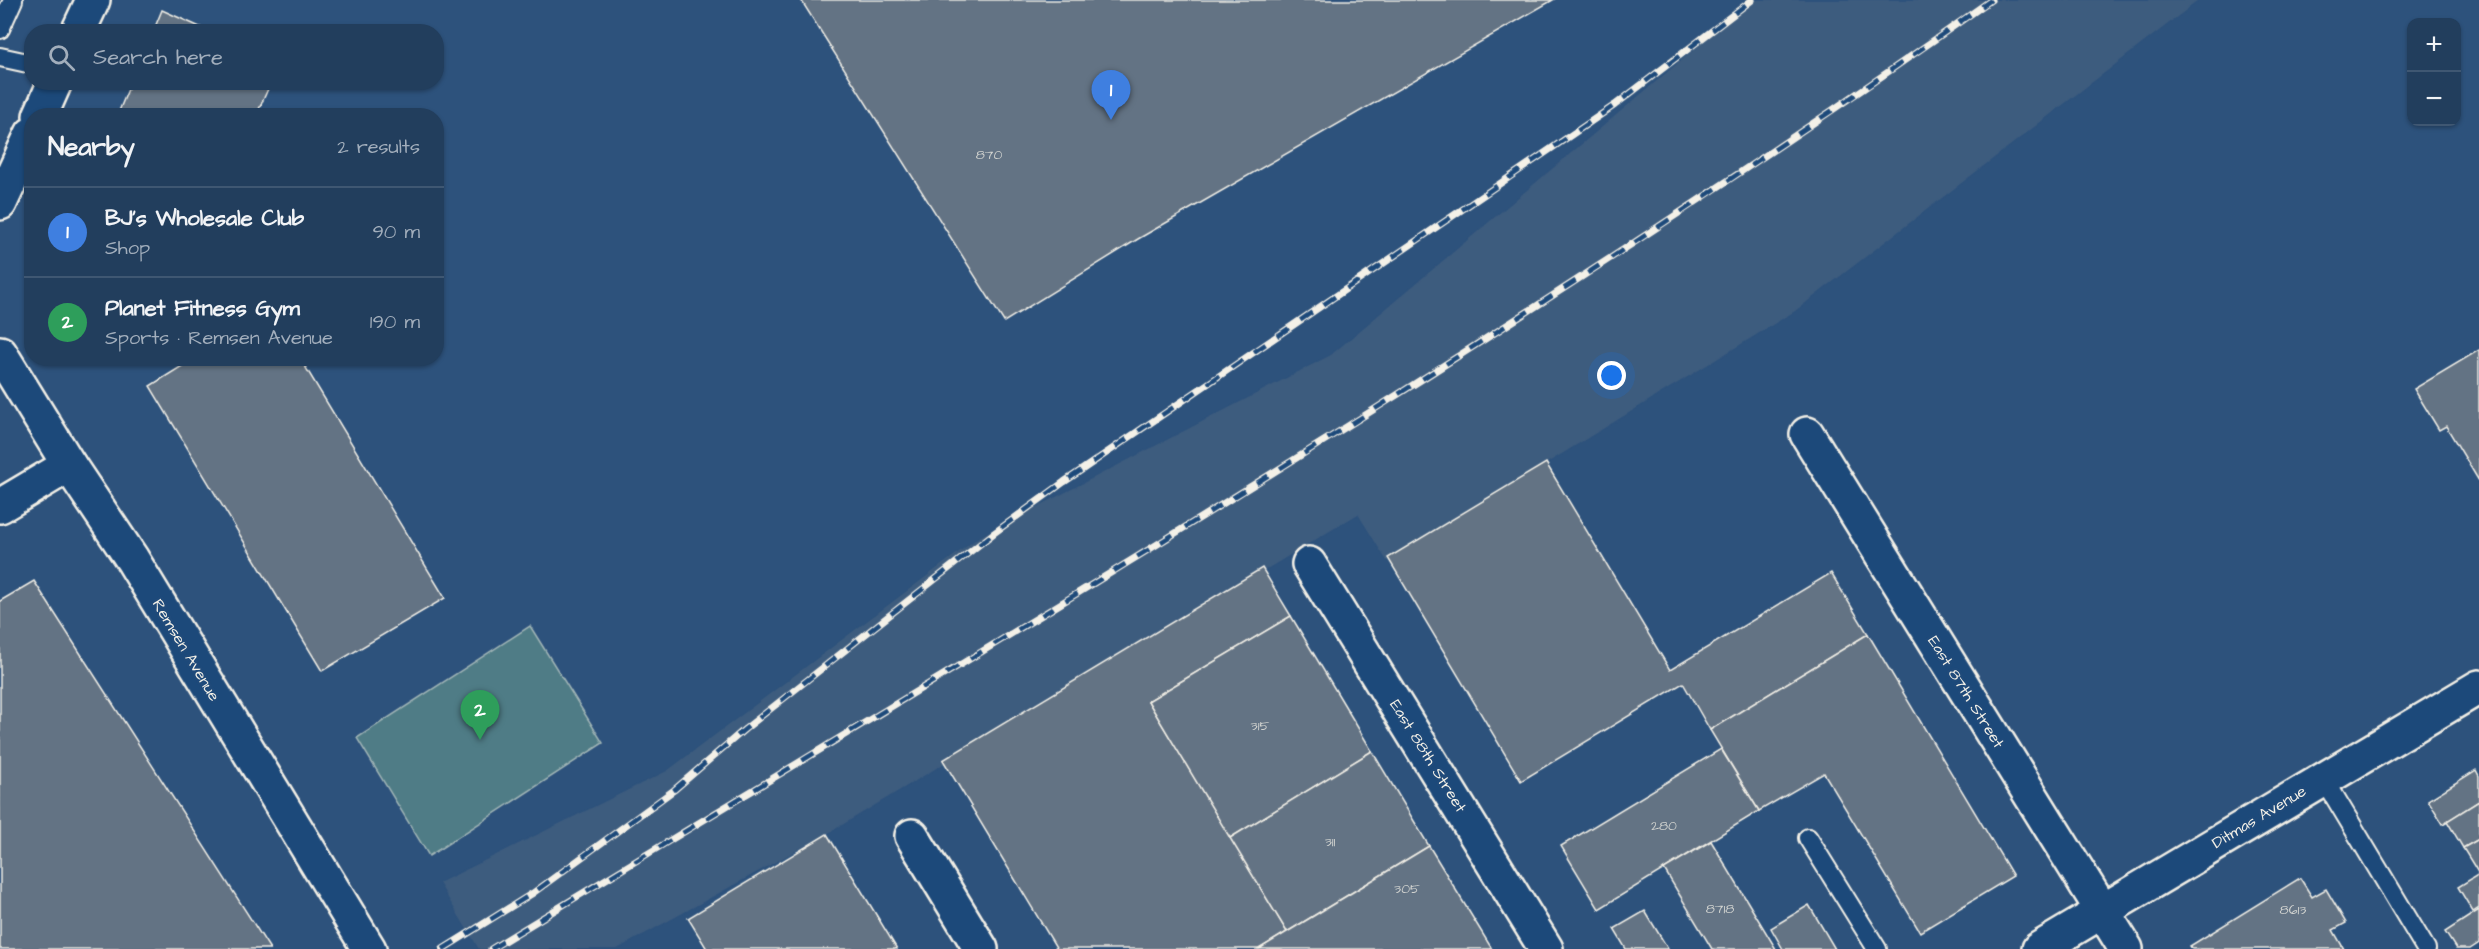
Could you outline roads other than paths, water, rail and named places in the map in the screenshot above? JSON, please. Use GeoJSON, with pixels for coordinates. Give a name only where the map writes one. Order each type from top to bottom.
{"type":"FeatureCollection","features":[{"type":"Feature","properties":{"kind":"street"},"geometry":{"type":"LineString","coordinates":[[82,24],[93,0]]}},
{"type":"Feature","properties":{"kind":"street"},"geometry":{"type":"LineString","coordinates":[[44,108],[51,90]]}},
{"type":"Feature","properties":{"kind":"street"},"geometry":{"type":"LineString","coordinates":[[0,203],[24,151]]}},
{"type":"Feature","properties":{"kind":"street","name":"Remsen Avenue"},"geometry":{"type":"LineString","coordinates":[[0,353],[69,465],[132,559],[369,949]]}},
{"type":"Feature","properties":{"kind":"street","name":"East 87th Street"},"geometry":{"type":"LineString","coordinates":[[1806,434],[2126,949]]}},
{"type":"Feature","properties":{"kind":"street"},"geometry":{"type":"LineString","coordinates":[[0,506],[69,465]]}},
{"type":"Feature","properties":{"kind":"street","name":"East 88th Street"},"geometry":{"type":"LineString","coordinates":[[1309,564],[1546,949]]}},
{"type":"Feature","properties":{"kind":"street","name":"Ditmas Avenue"},"geometry":{"type":"LineString","coordinates":[[2039,949],[2479,687]]}},
{"type":"Feature","properties":{"kind":"street"},"geometry":{"type":"LineString","coordinates":[[912,836],[981,949]]}},
{"type":"Feature","properties":{"kind":"lane"},"geometry":{"type":"LineString","coordinates":[[0,29],[13,0]]}},
{"type":"Feature","properties":{"kind":"lane"},"geometry":{"type":"LineString","coordinates":[[0,57],[24,62]]}},
{"type":"Feature","properties":{"kind":"lane"},"geometry":{"type":"LineString","coordinates":[[2324,779],[2426,949]]}},
{"type":"Feature","properties":{"kind":"lane"},"geometry":{"type":"LineString","coordinates":[[1808,838],[1876,949]]}},
{"type":"Feature","properties":{"kind":"railway"},"geometry":{"type":"LineString","coordinates":[[443,949],[533,893],[674,790],[745,729],[994,533],[1064,482],[1615,105],[1752,0]]}},
{"type":"Feature","properties":{"kind":"railway"},"geometry":{"type":"LineString","coordinates":[[491,949],[1061,604],[1438,369],[1809,126],[1991,0]]}},
{"type":"Feature","properties":{"kind":"place","name":"BJ's Wholesale Club"},"geometry":{"type":"Point","coordinates":[1111,120]}},
{"type":"Feature","properties":{"kind":"place","name":"Planet Fitness Gym"},"geometry":{"type":"Point","coordinates":[480,740]}}]}
